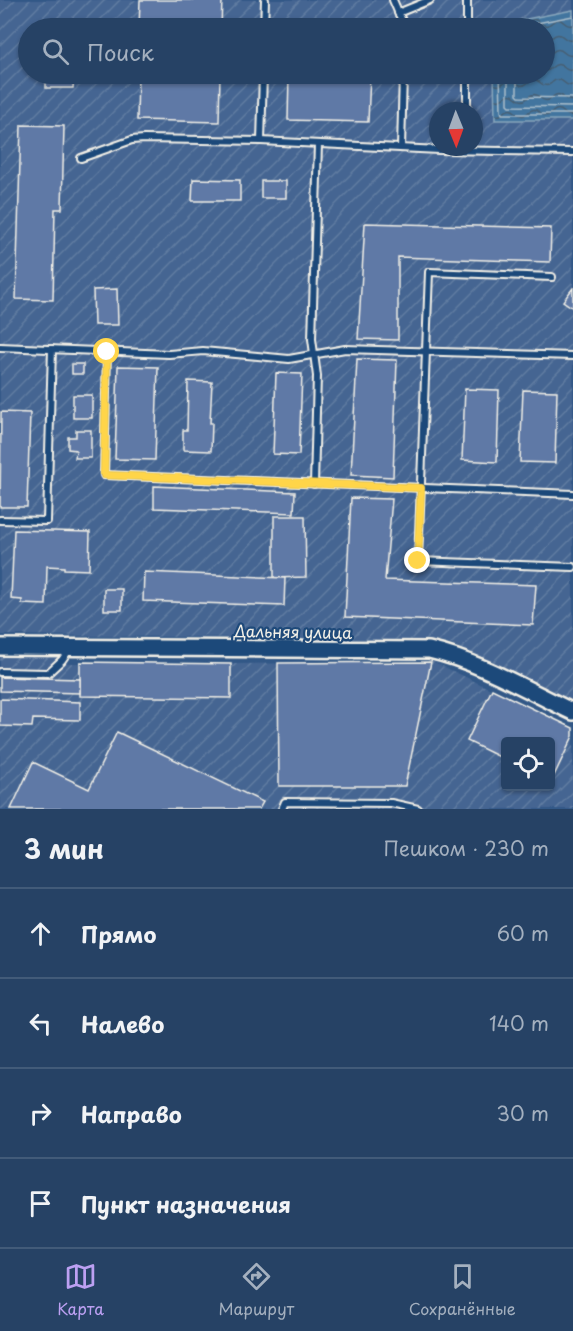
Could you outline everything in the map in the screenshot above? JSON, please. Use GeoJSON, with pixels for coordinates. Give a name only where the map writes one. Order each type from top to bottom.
{"type":"FeatureCollection","features":[{"type":"Feature","properties":{"kind":"street","name":"Дальняя улица"},"geometry":{"type":"LineString","coordinates":[[0,647],[429,650],[450,655],[484,669],[573,712]]}},
{"type":"Feature","properties":{"kind":"lane"},"geometry":{"type":"LineString","coordinates":[[264,18],[265,0]]}},
{"type":"Feature","properties":{"kind":"lane"},"geometry":{"type":"LineString","coordinates":[[393,0],[402,12],[403,18]]}},
{"type":"Feature","properties":{"kind":"lane"},"geometry":{"type":"LineString","coordinates":[[402,12],[430,0]]}},
{"type":"Feature","properties":{"kind":"lane"},"geometry":{"type":"LineString","coordinates":[[467,0],[467,18]]}},
{"type":"Feature","properties":{"kind":"lane"},"geometry":{"type":"LineString","coordinates":[[261,141],[263,84]]}},
{"type":"Feature","properties":{"kind":"lane"},"geometry":{"type":"LineString","coordinates":[[401,148],[404,84]]}},
{"type":"Feature","properties":{"kind":"lane"},"geometry":{"type":"LineString","coordinates":[[467,84],[467,102]]}},
{"type":"Feature","properties":{"kind":"lane"},"geometry":{"type":"LineString","coordinates":[[81,158],[132,140],[261,141],[429,148]]}},
{"type":"Feature","properties":{"kind":"lane"},"geometry":{"type":"LineString","coordinates":[[314,484],[317,376],[312,339],[318,144]]}},
{"type":"Feature","properties":{"kind":"lane"},"geometry":{"type":"LineString","coordinates":[[483,149],[573,152]]}},
{"type":"Feature","properties":{"kind":"lane"},"geometry":{"type":"LineString","coordinates":[[552,277],[429,272],[418,561],[573,567]]}},
{"type":"Feature","properties":{"kind":"lane"},"geometry":{"type":"LineString","coordinates":[[0,347],[169,354],[203,351],[289,359],[345,349],[573,356]]}},
{"type":"Feature","properties":{"kind":"lane"},"geometry":{"type":"LineString","coordinates":[[0,520],[47,521],[52,349]]}},
{"type":"Feature","properties":{"kind":"lane"},"geometry":{"type":"LineString","coordinates":[[107,352],[104,475],[573,494]]}},
{"type":"Feature","properties":{"kind":"lane"},"geometry":{"type":"LineString","coordinates":[[0,672],[48,673],[62,660],[71,647]]}},
{"type":"Feature","properties":{"kind":"lane"},"geometry":{"type":"LineString","coordinates":[[282,809],[285,802],[391,803],[418,809]]}},
{"type":"Feature","properties":{"kind":"shaded area"},"geometry":{"type":"Polygon","coordinates":[[[0,0],[573,0],[573,703],[453,645],[431,640],[0,635],[0,0]]]}},
{"type":"Feature","properties":{"kind":"shaded area"},"geometry":{"type":"Polygon","coordinates":[[[55,656],[68,663],[434,662],[573,728],[573,809],[0,809],[0,657],[55,656]]]}},
{"type":"Feature","properties":{"kind":"water"},"geometry":{"type":"Polygon","coordinates":[[[573,10],[573,120],[495,120],[494,84],[555,84],[555,18],[532,18],[573,10]]]}},
{"type":"Feature","properties":{"kind":"building"},"geometry":{"type":"Polygon","coordinates":[[[140,0],[222,0],[221,18],[139,18],[140,0]]]}},
{"type":"Feature","properties":{"kind":"building"},"geometry":{"type":"Polygon","coordinates":[[[46,84],[73,84],[73,88],[46,88],[46,84]]]}},
{"type":"Feature","properties":{"kind":"building"},"geometry":{"type":"Polygon","coordinates":[[[138,84],[220,84],[219,122],[137,120],[138,84]]]}},
{"type":"Feature","properties":{"kind":"building"},"geometry":{"type":"Polygon","coordinates":[[[289,84],[370,84],[368,122],[288,120],[289,84]]]}},
{"type":"Feature","properties":{"kind":"building"},"geometry":{"type":"Polygon","coordinates":[[[21,125],[64,126],[62,209],[55,209],[53,300],[16,299],[21,125]]]}},
{"type":"Feature","properties":{"kind":"building"},"geometry":{"type":"Polygon","coordinates":[[[193,179],[240,180],[240,201],[192,201],[193,179]]]}},
{"type":"Feature","properties":{"kind":"building"},"geometry":{"type":"Polygon","coordinates":[[[261,181],[286,181],[286,198],[261,198],[261,181]]]}},
{"type":"Feature","properties":{"kind":"building"},"geometry":{"type":"Polygon","coordinates":[[[365,223],[551,228],[550,262],[398,257],[398,340],[358,339],[365,223]]]}},
{"type":"Feature","properties":{"kind":"building"},"geometry":{"type":"Polygon","coordinates":[[[573,288],[573,308],[563,301],[573,288]]]}},
{"type":"Feature","properties":{"kind":"building"},"geometry":{"type":"Polygon","coordinates":[[[117,289],[118,325],[94,325],[93,290],[117,289]]]}},
{"type":"Feature","properties":{"kind":"building"},"geometry":{"type":"Polygon","coordinates":[[[357,359],[397,360],[393,477],[351,475],[357,359]]]}},
{"type":"Feature","properties":{"kind":"building"},"geometry":{"type":"Polygon","coordinates":[[[72,364],[83,364],[83,374],[72,374],[72,364]]]}},
{"type":"Feature","properties":{"kind":"building"},"geometry":{"type":"Polygon","coordinates":[[[118,366],[158,367],[155,460],[115,459],[118,366]]]}},
{"type":"Feature","properties":{"kind":"building"},"geometry":{"type":"Polygon","coordinates":[[[276,373],[302,374],[299,455],[273,454],[276,373]]]}},
{"type":"Feature","properties":{"kind":"building"},"geometry":{"type":"Polygon","coordinates":[[[188,381],[212,382],[211,451],[183,450],[183,430],[187,430],[188,381]]]}},
{"type":"Feature","properties":{"kind":"building"},"geometry":{"type":"Polygon","coordinates":[[[465,389],[499,390],[497,462],[462,460],[465,389]]]}},
{"type":"Feature","properties":{"kind":"building"},"geometry":{"type":"Polygon","coordinates":[[[523,390],[557,391],[555,463],[520,462],[523,390]]]}},
{"type":"Feature","properties":{"kind":"building"},"geometry":{"type":"Polygon","coordinates":[[[73,395],[92,395],[92,418],[73,418],[73,395]]]}},
{"type":"Feature","properties":{"kind":"building"},"geometry":{"type":"Polygon","coordinates":[[[1,412],[30,413],[27,507],[0,507],[1,412]]]}},
{"type":"Feature","properties":{"kind":"building"},"geometry":{"type":"Polygon","coordinates":[[[76,430],[91,430],[91,458],[75,458],[76,450],[68,449],[68,437],[76,437],[76,430]]]}},
{"type":"Feature","properties":{"kind":"building"},"geometry":{"type":"Polygon","coordinates":[[[154,486],[295,492],[294,513],[154,508],[154,486]]]}},
{"type":"Feature","properties":{"kind":"building"},"geometry":{"type":"Polygon","coordinates":[[[351,498],[392,499],[385,580],[536,585],[533,625],[345,617],[351,498]]]}},
{"type":"Feature","properties":{"kind":"building"},"geometry":{"type":"Polygon","coordinates":[[[274,516],[305,516],[306,577],[274,578],[274,516]]]}},
{"type":"Feature","properties":{"kind":"building"},"geometry":{"type":"Polygon","coordinates":[[[14,530],[90,532],[89,570],[47,566],[46,605],[22,604],[22,600],[11,599],[14,530]]]}},
{"type":"Feature","properties":{"kind":"building"},"geometry":{"type":"Polygon","coordinates":[[[144,572],[285,578],[284,606],[143,601],[144,572]]]}},
{"type":"Feature","properties":{"kind":"building"},"geometry":{"type":"Polygon","coordinates":[[[104,589],[122,589],[122,610],[104,610],[104,589]]]}},
{"type":"Feature","properties":{"kind":"building"},"geometry":{"type":"Polygon","coordinates":[[[80,662],[231,664],[231,698],[80,696],[80,662]]]}},
{"type":"Feature","properties":{"kind":"building"},"geometry":{"type":"Polygon","coordinates":[[[431,662],[405,786],[279,786],[278,663],[431,662]]]}},
{"type":"Feature","properties":{"kind":"building"},"geometry":{"type":"Polygon","coordinates":[[[0,677],[80,679],[80,693],[0,691],[0,677]]]}},
{"type":"Feature","properties":{"kind":"building"},"geometry":{"type":"Polygon","coordinates":[[[492,689],[573,728],[573,736],[555,774],[555,737],[501,737],[501,758],[467,741],[492,689]]]}},
{"type":"Feature","properties":{"kind":"building"},"geometry":{"type":"Polygon","coordinates":[[[0,699],[80,702],[80,720],[33,719],[32,727],[0,726],[0,699]]]}},
{"type":"Feature","properties":{"kind":"building"},"geometry":{"type":"Polygon","coordinates":[[[117,732],[263,802],[259,809],[11,809],[33,762],[89,789],[117,732]]]}},
{"type":"Feature","properties":{"kind":"route"},"geometry":{"type":"LineString","coordinates":[[107,352],[104,475],[421,488],[418,561]]}}]}
